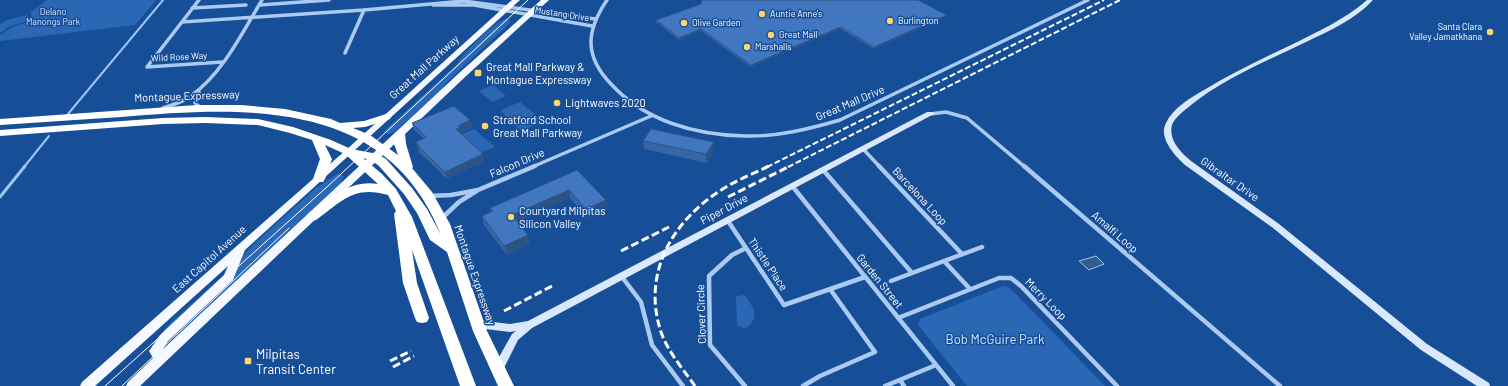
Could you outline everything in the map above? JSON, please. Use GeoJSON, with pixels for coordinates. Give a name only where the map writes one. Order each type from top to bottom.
{"type":"FeatureCollection","features":[{"type":"Feature","properties":{"kind":"highway","name":"Montague Expressway"},"geometry":{"type":"LineString","coordinates":[[0,122],[160,109],[241,108],[279,112],[318,119],[365,137],[384,148],[407,167],[429,196],[441,220],[452,249],[477,324],[506,386]]}},
{"type":"Feature","properties":{"kind":"highway"},"geometry":{"type":"LineString","coordinates":[[335,125],[356,125],[386,117]]}},
{"type":"Feature","properties":{"kind":"highway"},"geometry":{"type":"LineString","coordinates":[[0,133],[163,121],[205,120],[258,122],[293,130],[349,152],[374,157],[382,162],[408,191],[423,212],[436,237],[452,249]]}},
{"type":"Feature","properties":{"kind":"highway"},"geometry":{"type":"LineString","coordinates":[[400,133],[400,144],[407,167]]}},
{"type":"Feature","properties":{"kind":"highway"},"geometry":{"type":"LineString","coordinates":[[316,138],[326,159],[319,179]]}},
{"type":"Feature","properties":{"kind":"highway"},"geometry":{"type":"LineString","coordinates":[[349,152],[378,177],[392,192],[406,217],[468,386]]}},
{"type":"Feature","properties":{"kind":"highway"},"geometry":{"type":"LineString","coordinates":[[312,217],[347,192],[370,187],[392,192]]}},
{"type":"Feature","properties":{"kind":"highway"},"geometry":{"type":"LineString","coordinates":[[399,205],[410,283],[422,318]]}},
{"type":"Feature","properties":{"kind":"main road","name":"Great Mall Parkway"},"geometry":{"type":"LineString","coordinates":[[349,152],[516,0]]}},
{"type":"Feature","properties":{"kind":"main road"},"geometry":{"type":"LineString","coordinates":[[132,386],[374,157],[545,0]]}},
{"type":"Feature","properties":{"kind":"main road","name":"East Capitol Avenue"},"geometry":{"type":"LineString","coordinates":[[86,386],[349,152]]}},
{"type":"Feature","properties":{"kind":"main road"},"geometry":{"type":"LineString","coordinates":[[160,360],[155,351],[157,347],[164,338],[229,277],[240,249]]}},
{"type":"Feature","properties":{"kind":"street","name":"Wild Rose Way"},"geometry":{"type":"LineString","coordinates":[[199,0],[147,67],[222,62]]}},
{"type":"Feature","properties":{"kind":"street"},"geometry":{"type":"LineString","coordinates":[[200,108],[195,103],[200,90],[222,62],[262,0]]}},
{"type":"Feature","properties":{"kind":"street"},"geometry":{"type":"LineString","coordinates":[[260,5],[329,0]]}},
{"type":"Feature","properties":{"kind":"street","name":"Great Mall Drive"},"geometry":{"type":"LineString","coordinates":[[607,0],[592,26],[590,41],[594,59],[601,73],[622,96],[638,109],[651,116],[669,124],[729,136],[772,135],[814,128],[855,113],[1088,0]]}},
{"type":"Feature","properties":{"kind":"street","name":"Gibraltar Drive"},"geometry":{"type":"LineString","coordinates":[[1370,0],[1334,26],[1220,82],[1193,100],[1179,110],[1172,119],[1169,125],[1169,135],[1176,151],[1188,163],[1276,226],[1424,347],[1485,386]]}},
{"type":"Feature","properties":{"kind":"street"},"geometry":{"type":"LineString","coordinates":[[182,22],[364,10],[439,3],[474,4],[532,13]]}},
{"type":"Feature","properties":{"kind":"street"},"geometry":{"type":"LineString","coordinates":[[192,8],[246,5]]}},
{"type":"Feature","properties":{"kind":"street","name":"Mustang Drive"},"geometry":{"type":"LineString","coordinates":[[507,8],[592,26]]}},
{"type":"Feature","properties":{"kind":"street"},"geometry":{"type":"LineString","coordinates":[[345,53],[364,10]]}},
{"type":"Feature","properties":{"kind":"street","name":"Mustang Drive"},"geometry":{"type":"LineString","coordinates":[[532,13],[595,19]]}},
{"type":"Feature","properties":{"kind":"street"},"geometry":{"type":"LineString","coordinates":[[160,109],[179,103],[200,90]]}},
{"type":"Feature","properties":{"kind":"street","name":"Amalfi Loop"},"geometry":{"type":"LineString","coordinates":[[930,114],[950,112],[972,121],[1280,386]]}},
{"type":"Feature","properties":{"kind":"street","name":"Piper Drive"},"geometry":{"type":"LineString","coordinates":[[498,369],[515,337],[529,325],[930,114]]}},
{"type":"Feature","properties":{"kind":"street","name":"Falcon Drive"},"geometry":{"type":"LineString","coordinates":[[441,220],[459,202],[478,190],[651,116]]}},
{"type":"Feature","properties":{"kind":"street","name":"Barcelona Loop"},"geometry":{"type":"LineString","coordinates":[[864,150],[962,254]]}},
{"type":"Feature","properties":{"kind":"street"},"geometry":{"type":"LineString","coordinates":[[824,171],[912,273]]}},
{"type":"Feature","properties":{"kind":"street","name":"Garden Street"},"geometry":{"type":"LineString","coordinates":[[793,187],[953,386]]}},
{"type":"Feature","properties":{"kind":"street","name":"Falcon Drive"},"geometry":{"type":"LineString","coordinates":[[429,196],[451,195],[478,190]]}},
{"type":"Feature","properties":{"kind":"street","name":"Thistle Place"},"geometry":{"type":"LineString","coordinates":[[728,221],[784,305],[865,277]]}},
{"type":"Feature","properties":{"kind":"street"},"geometry":{"type":"LineString","coordinates":[[891,281],[982,247]]}},
{"type":"Feature","properties":{"kind":"street","name":"Clover Circle"},"geometry":{"type":"LineString","coordinates":[[745,386],[710,345],[709,276],[732,255],[746,248]]}},
{"type":"Feature","properties":{"kind":"street"},"geometry":{"type":"LineString","coordinates":[[944,261],[970,289]]}},
{"type":"Feature","properties":{"kind":"street"},"geometry":{"type":"LineString","coordinates":[[622,277],[642,302],[652,345],[683,386]]}},
{"type":"Feature","properties":{"kind":"street","name":"Merry Loop"},"geometry":{"type":"LineString","coordinates":[[898,318],[999,278],[1011,278],[1021,286],[1117,386]]}},
{"type":"Feature","properties":{"kind":"street"},"geometry":{"type":"LineString","coordinates":[[803,386],[820,376],[875,352],[830,289]]}},
{"type":"Feature","properties":{"kind":"street","name":"Piper Drive"},"geometry":{"type":"LineString","coordinates":[[477,324],[510,328],[529,325]]}},
{"type":"Feature","properties":{"kind":"street"},"geometry":{"type":"LineString","coordinates":[[885,386],[936,365]]}},
{"type":"Feature","properties":{"kind":"street"},"geometry":{"type":"LineString","coordinates":[[900,380],[904,386]]}},
{"type":"Feature","properties":{"kind":"green space","name":"Delano Manongs Park"},"geometry":{"type":"Polygon","coordinates":[[[47,0],[156,0],[135,25],[0,41],[0,35],[12,27],[31,21],[31,12],[47,0]]]}},
{"type":"Feature","properties":{"kind":"green space"},"geometry":{"type":"Polygon","coordinates":[[[28,15],[28,21],[10,26],[0,33],[0,24],[7,20],[28,15]]]}},
{"type":"Feature","properties":{"kind":"green space"},"geometry":{"type":"Polygon","coordinates":[[[507,18],[511,22],[450,79],[437,94],[395,131],[389,134],[383,132],[456,65],[465,53],[479,39],[494,26],[507,18]]]}},
{"type":"Feature","properties":{"kind":"green space"},"geometry":{"type":"Polygon","coordinates":[[[493,85],[506,96],[492,102],[479,91],[493,85]]]}},
{"type":"Feature","properties":{"kind":"green space"},"geometry":{"type":"Polygon","coordinates":[[[520,102],[543,121],[522,131],[507,119],[501,110],[520,102]]]}},
{"type":"Feature","properties":{"kind":"green space"},"geometry":{"type":"Polygon","coordinates":[[[474,129],[495,147],[478,154],[458,136],[474,129]]]}},
{"type":"Feature","properties":{"kind":"green space"},"geometry":{"type":"Polygon","coordinates":[[[338,173],[344,176],[340,184],[177,337],[172,337],[164,330],[172,321],[233,267],[253,245],[316,188],[338,173]]]}},
{"type":"Feature","properties":{"kind":"green space","name":"Bob McGuire Park"},"geometry":{"type":"Polygon","coordinates":[[[1003,286],[1008,287],[1014,292],[1105,386],[967,386],[918,325],[920,319],[1003,286]]]}},
{"type":"Feature","properties":{"kind":"green space"},"geometry":{"type":"Polygon","coordinates":[[[745,295],[753,309],[754,317],[750,325],[745,329],[737,325],[736,296],[745,295]]]}},
{"type":"Feature","properties":{"kind":"shaded area"},"geometry":{"type":"Polygon","coordinates":[[[1096,256],[1104,264],[1089,270],[1079,261],[1096,256]]]}},
{"type":"Feature","properties":{"kind":"building","name":"Great Mall"},"geometry":{"type":"Polygon","coordinates":[[[702,0],[918,0],[947,15],[874,47],[841,27],[751,65],[701,29],[679,38],[656,20],[701,4],[702,0]]]}},
{"type":"Feature","properties":{"kind":"building","name":"Stratford School Great Mall Parkway"},"geometry":{"type":"Polygon","coordinates":[[[454,106],[470,120],[458,126],[460,128],[456,129],[483,154],[445,172],[417,145],[419,145],[416,142],[426,137],[412,123],[454,106]]]}},
{"type":"Feature","properties":{"kind":"building"},"geometry":{"type":"Polygon","coordinates":[[[651,129],[714,142],[706,154],[643,141],[651,129]]]}},
{"type":"Feature","properties":{"kind":"building"},"geometry":{"type":"Polygon","coordinates":[[[577,170],[606,200],[586,209],[569,190],[512,215],[528,235],[504,246],[482,216],[493,211],[490,208],[577,170]]]}},
{"type":"Feature","properties":{"kind":"waterway"},"geometry":{"type":"LineString","coordinates":[[68,114],[163,0]]}},
{"type":"Feature","properties":{"kind":"waterway"},"geometry":{"type":"LineString","coordinates":[[24,167],[49,136]]}},
{"type":"Feature","properties":{"kind":"waterway"},"geometry":{"type":"LineString","coordinates":[[0,197],[25,166]]}},
{"type":"Feature","properties":{"kind":"tram line"},"geometry":{"type":"LineString","coordinates":[[105,386],[328,186],[528,0]]}},
{"type":"Feature","properties":{"kind":"tram line"},"geometry":{"type":"LineString","coordinates":[[122,386],[289,228]]}},
{"type":"Feature","properties":{"kind":"railway"},"geometry":{"type":"LineString","coordinates":[[767,167],[1104,0]]}},
{"type":"Feature","properties":{"kind":"railway"},"geometry":{"type":"LineString","coordinates":[[788,167],[1120,0]]}},
{"type":"Feature","properties":{"kind":"railway"},"geometry":{"type":"LineString","coordinates":[[695,386],[672,353],[661,332],[656,310],[655,288],[659,268],[666,249],[677,231],[691,214],[707,200],[726,187],[769,166]]}},
{"type":"Feature","properties":{"kind":"railway"},"geometry":{"type":"LineString","coordinates":[[728,197],[788,167]]}},
{"type":"Feature","properties":{"kind":"railway"},"geometry":{"type":"LineString","coordinates":[[621,251],[669,227]]}},
{"type":"Feature","properties":{"kind":"railway"},"geometry":{"type":"LineString","coordinates":[[504,311],[552,286]]}},
{"type":"Feature","properties":{"kind":"railway"},"geometry":{"type":"LineString","coordinates":[[390,361],[411,351]]}},
{"type":"Feature","properties":{"kind":"railway"},"geometry":{"type":"LineString","coordinates":[[393,367],[414,356]]}},
{"type":"Feature","properties":{"kind":"place","name":"Auntie Anne's"},"geometry":{"type":"Point","coordinates":[762,14]}},
{"type":"Feature","properties":{"kind":"place","name":"Burlington"},"geometry":{"type":"Point","coordinates":[890,21]}},
{"type":"Feature","properties":{"kind":"place","name":"Olive Garden"},"geometry":{"type":"Point","coordinates":[684,23]}},
{"type":"Feature","properties":{"kind":"place","name":"Santa Clara Valley Jamatkhana"},"geometry":{"type":"Point","coordinates":[1490,32]}},
{"type":"Feature","properties":{"kind":"place","name":"Great Mall"},"geometry":{"type":"Point","coordinates":[771,35]}},
{"type":"Feature","properties":{"kind":"place","name":"Marshalls"},"geometry":{"type":"Point","coordinates":[747,47]}},
{"type":"Feature","properties":{"kind":"place","name":"Great Mall Parkway & Montague Expressway"},"geometry":{"type":"Point","coordinates":[478,73]}},
{"type":"Feature","properties":{"kind":"place","name":"Lightwaves 2020"},"geometry":{"type":"Point","coordinates":[557,103]}},
{"type":"Feature","properties":{"kind":"place","name":"Stratford School Great Mall Parkway"},"geometry":{"type":"Point","coordinates":[485,126]}},
{"type":"Feature","properties":{"kind":"place","name":"Courtyard Milpitas Silicon Valley"},"geometry":{"type":"Point","coordinates":[511,217]}},
{"type":"Feature","properties":{"kind":"place","name":"Milpitas Transit Center"},"geometry":{"type":"Point","coordinates":[248,361]}}]}
